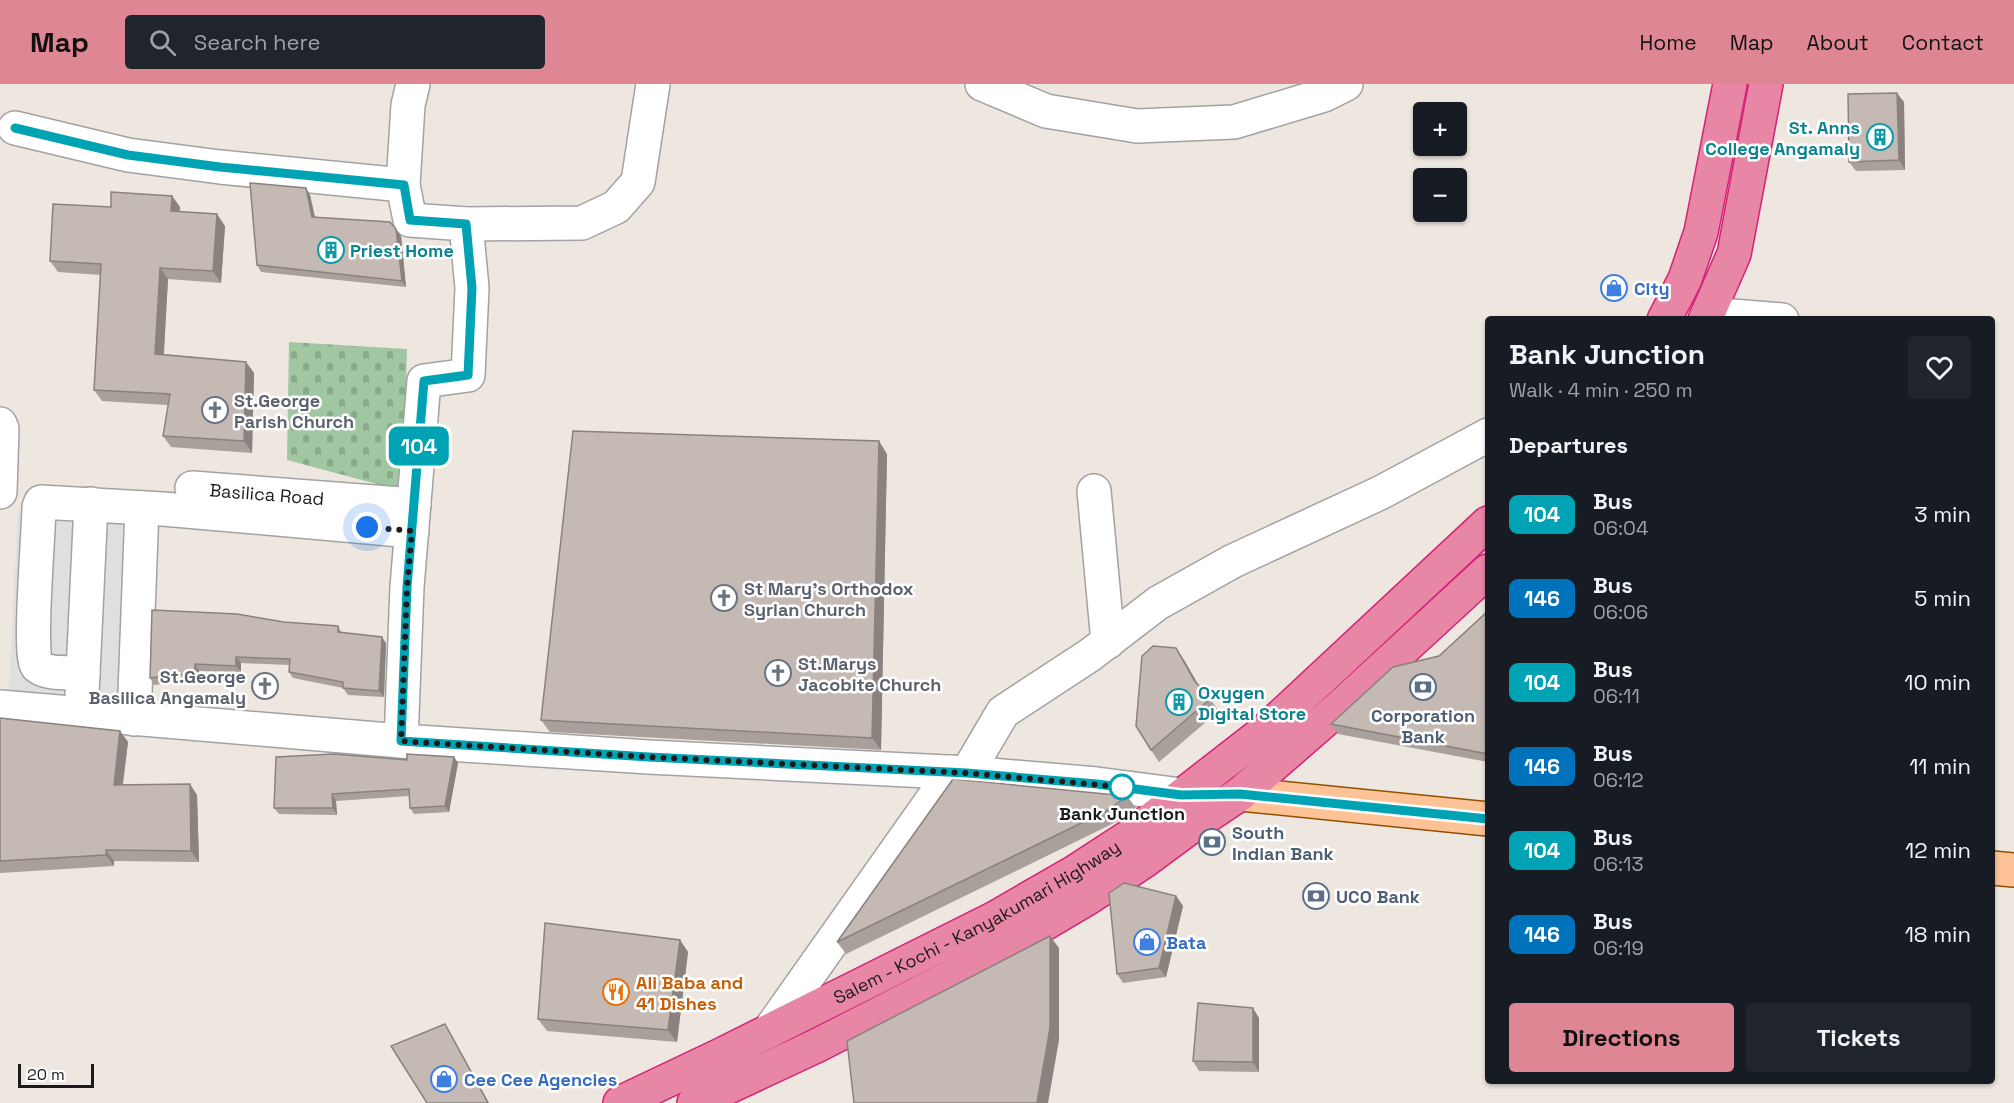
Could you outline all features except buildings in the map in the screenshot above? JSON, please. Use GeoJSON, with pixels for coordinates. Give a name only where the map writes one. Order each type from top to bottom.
{"type":"FeatureCollection","features":[{"type":"Feature","properties":{"kind":"highway"},"geometry":{"type":"LineString","coordinates":[[1666,316],[1685,279],[1701,232],[1730,84]]}},
{"type":"Feature","properties":{"kind":"highway"},"geometry":{"type":"LineString","coordinates":[[1707,316],[1734,254],[1766,84]]}},
{"type":"Feature","properties":{"kind":"highway","name":"Salem - Kochi - Kanyakumari Highway"},"geometry":{"type":"LineString","coordinates":[[620,1103],[995,918],[1073,873],[1130,836],[1265,731],[1485,526]]}},
{"type":"Feature","properties":{"kind":"highway","name":"Salem - Kochi - Kanyakumari Highway"},"geometry":{"type":"LineString","coordinates":[[704,1101],[978,963],[1088,898],[1143,862],[1240,794],[1339,708],[1485,574]]}},
{"type":"Feature","properties":{"kind":"main road"},"geometry":{"type":"LineString","coordinates":[[1240,794],[1485,819]]}},
{"type":"Feature","properties":{"kind":"main road"},"geometry":{"type":"LineString","coordinates":[[1995,868],[2014,870]]}},
{"type":"Feature","properties":{"kind":"street"},"geometry":{"type":"LineString","coordinates":[[412,84],[408,105],[404,185],[410,220],[466,224],[582,223],[616,207],[638,182],[653,84]]}},
{"type":"Feature","properties":{"kind":"street"},"geometry":{"type":"LineString","coordinates":[[982,84],[1046,111],[1137,126],[1234,122],[1324,95],[1346,84]]}},
{"type":"Feature","properties":{"kind":"street"},"geometry":{"type":"LineString","coordinates":[[15,128],[128,155],[220,167],[404,185]]}},
{"type":"Feature","properties":{"kind":"street"},"geometry":{"type":"LineString","coordinates":[[401,741],[407,587],[424,381],[468,375],[472,288],[466,224]]}},
{"type":"Feature","properties":{"kind":"street"},"geometry":{"type":"LineString","coordinates":[[0,424],[2,429],[0,492]]}},
{"type":"Feature","properties":{"kind":"street"},"geometry":{"type":"LineString","coordinates":[[769,1031],[1003,712],[1108,642],[1158,603],[1233,561],[1380,493],[1485,437]]}},
{"type":"Feature","properties":{"kind":"street","name":"Basilica Road"},"geometry":{"type":"LineString","coordinates":[[192,488],[413,518]]}},
{"type":"Feature","properties":{"kind":"street"},"geometry":{"type":"LineString","coordinates":[[1094,491],[1108,642]]}},
{"type":"Feature","properties":{"kind":"street"},"geometry":{"type":"LineString","coordinates":[[82,673],[47,671],[38,667],[34,662],[33,634],[41,502],[413,518]]}},
{"type":"Feature","properties":{"kind":"street"},"geometry":{"type":"LineString","coordinates":[[81,714],[90,504]]}},
{"type":"Feature","properties":{"kind":"street"},"geometry":{"type":"LineString","coordinates":[[134,719],[152,508]]}},
{"type":"Feature","properties":{"kind":"street"},"geometry":{"type":"LineString","coordinates":[[0,707],[401,741],[649,757],[959,772],[1097,784],[1181,795],[1240,794]]}},
{"type":"Feature","properties":{"kind":"green space"},"geometry":{"type":"Polygon","coordinates":[[[289,342],[407,349],[403,491],[287,460],[289,342]]]}},
{"type":"Feature","properties":{"kind":"shaded area"},"geometry":{"type":"Polygon","coordinates":[[[18,510],[145,519],[137,706],[112,704],[108,693],[69,692],[64,703],[17,701],[9,690],[18,510]]]}},
{"type":"Feature","properties":{"kind":"bus line","name":"104"},"geometry":{"type":"LineString","coordinates":[[15,128],[128,155],[220,167],[404,185],[410,220],[466,224],[472,288],[468,375],[424,381],[407,587],[401,741],[649,757],[967,773],[1097,784],[1181,795],[1240,794],[1485,819]]}},
{"type":"Feature","properties":{"kind":"place","name":"St. Anns College Angamaly"},"geometry":{"type":"Point","coordinates":[1880,137]}},
{"type":"Feature","properties":{"kind":"place","name":"Priest Home"},"geometry":{"type":"Point","coordinates":[331,250]}},
{"type":"Feature","properties":{"kind":"place","name":"City"},"geometry":{"type":"Point","coordinates":[1614,288]}},
{"type":"Feature","properties":{"kind":"place","name":"St.George Parish Church"},"geometry":{"type":"Point","coordinates":[215,410]}},
{"type":"Feature","properties":{"kind":"place","name":"St Mary's Orthodox Syrian Church"},"geometry":{"type":"Point","coordinates":[724,598]}},
{"type":"Feature","properties":{"kind":"place","name":"St.Marys Jacobite Church"},"geometry":{"type":"Point","coordinates":[778,673]}},
{"type":"Feature","properties":{"kind":"place","name":"St.George Basilica Angamaly"},"geometry":{"type":"Point","coordinates":[265,686]}},
{"type":"Feature","properties":{"kind":"place","name":"Corporation Bank"},"geometry":{"type":"Point","coordinates":[1423,687]}},
{"type":"Feature","properties":{"kind":"place","name":"Oxygen Digital Store"},"geometry":{"type":"Point","coordinates":[1179,702]}},
{"type":"Feature","properties":{"kind":"place","name":"Bank Junction"},"geometry":{"type":"Point","coordinates":[1122,787]}},
{"type":"Feature","properties":{"kind":"place","name":"South Indian Bank"},"geometry":{"type":"Point","coordinates":[1212,842]}},
{"type":"Feature","properties":{"kind":"place","name":"UCO Bank"},"geometry":{"type":"Point","coordinates":[1316,896]}},
{"type":"Feature","properties":{"kind":"place","name":"Bata"},"geometry":{"type":"Point","coordinates":[1147,942]}},
{"type":"Feature","properties":{"kind":"place","name":"Ali Baba and 41 Dishes"},"geometry":{"type":"Point","coordinates":[616,992]}},
{"type":"Feature","properties":{"kind":"place","name":"Cee Cee Agencies"},"geometry":{"type":"Point","coordinates":[444,1079]}},
{"type":"Feature","properties":{"kind":"route"},"geometry":{"type":"LineString","coordinates":[[367,527],[412,531],[407,587],[401,741],[649,757],[967,773],[1122,787]]}}]}
